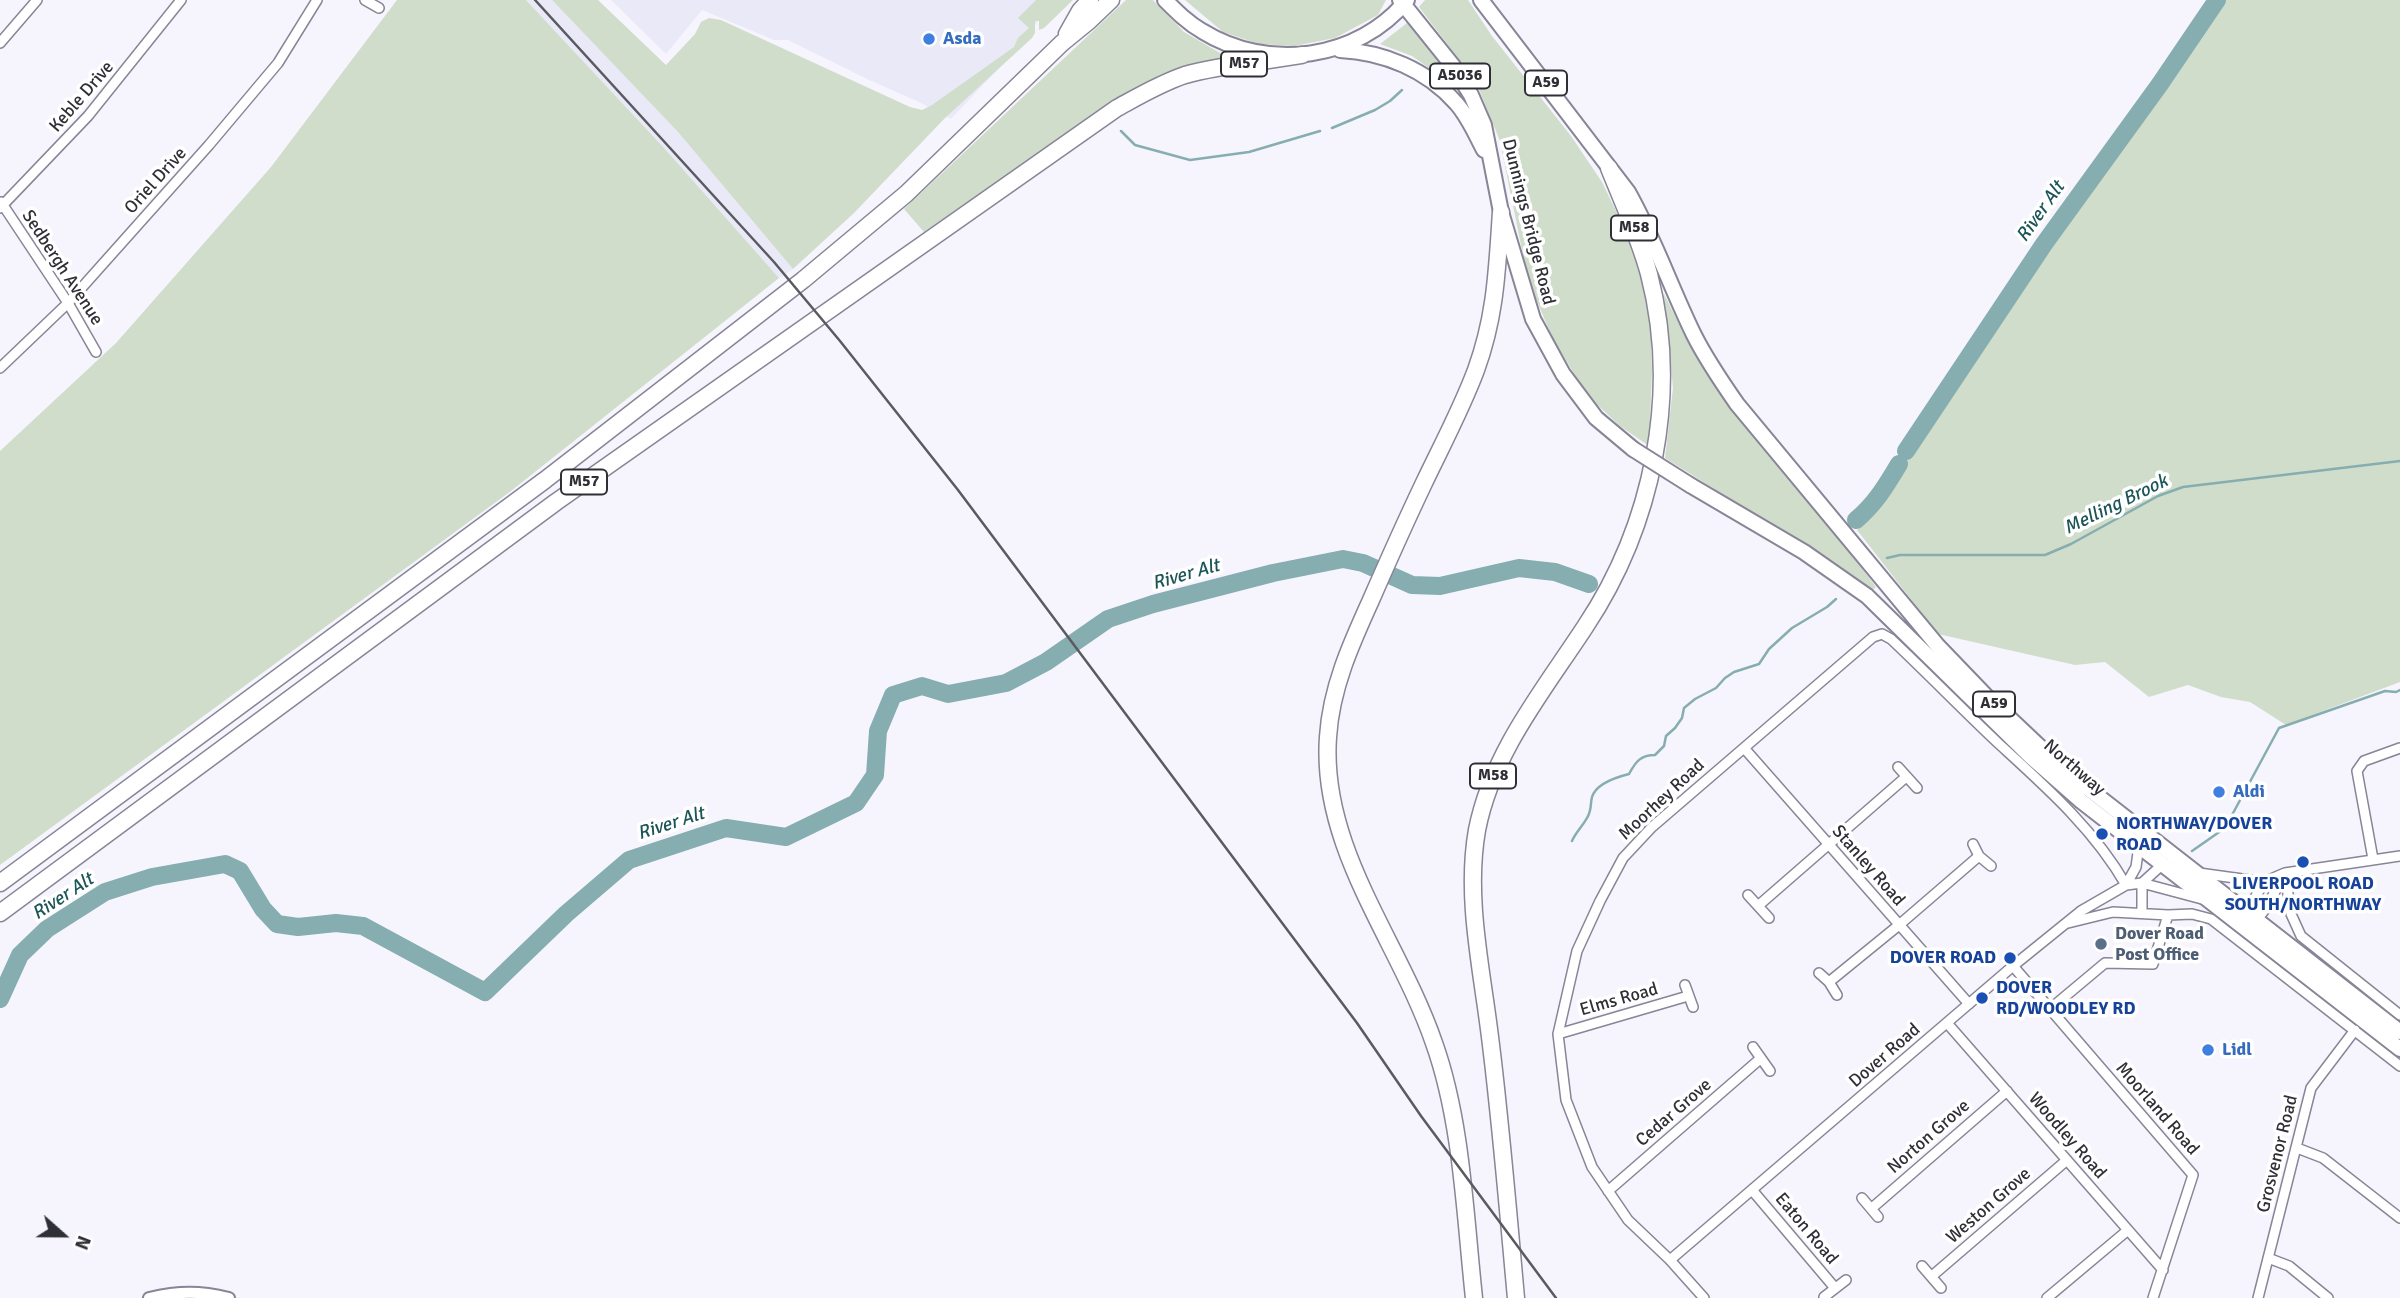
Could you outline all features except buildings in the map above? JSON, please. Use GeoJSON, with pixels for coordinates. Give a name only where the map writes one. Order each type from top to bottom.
{"type":"FeatureCollection","features":[{"type":"Feature","properties":{"kind":"highway","name":"M57"},"geometry":{"type":"LineString","coordinates":[[1062,43],[1080,10],[1090,0]]}},
{"type":"Feature","properties":{"kind":"highway","name":"M57"},"geometry":{"type":"LineString","coordinates":[[0,883],[545,480],[803,280],[906,194],[1062,43],[1111,0]]}},
{"type":"Feature","properties":{"kind":"highway","name":"A59"},"geometry":{"type":"LineString","coordinates":[[1480,0],[1609,168]]}},
{"type":"Feature","properties":{"kind":"highway"},"geometry":{"type":"LineString","coordinates":[[1335,49],[1381,27],[1404,1]]}},
{"type":"Feature","properties":{"kind":"highway","name":"Dunnings Bridge Road"},"geometry":{"type":"LineString","coordinates":[[1404,1],[1453,66],[1471,95],[1484,125],[1501,212],[1523,291],[1533,319],[1563,374],[1596,418],[1633,449],[1804,552]]}},
{"type":"Feature","properties":{"kind":"highway","name":"A59"},"geometry":{"type":"LineString","coordinates":[[1169,2],[1185,20],[1202,32],[1236,47],[1258,52],[1302,55],[1335,49],[1360,51],[1397,61],[1437,85],[1458,104],[1490,161]]}},
{"type":"Feature","properties":{"kind":"highway","name":"M57"},"geometry":{"type":"LineString","coordinates":[[0,913],[556,502],[1117,108],[1185,75],[1302,55]]}},
{"type":"Feature","properties":{"kind":"highway","name":"Northway"},"geometry":{"type":"LineString","coordinates":[[1609,168],[1628,192],[1648,227],[1683,311],[1712,367],[1737,404],[1911,615],[1986,696],[2211,901],[2249,920],[2400,1032]]}},
{"type":"Feature","properties":{"kind":"highway","name":"M58"},"geometry":{"type":"LineString","coordinates":[[1516,1298],[1495,1079],[1475,915],[1475,848],[1485,798],[1504,752],[1604,596],[1630,539],[1651,474],[1660,421],[1657,314],[1644,257],[1609,168]]}},
{"type":"Feature","properties":{"kind":"highway"},"geometry":{"type":"LineString","coordinates":[[1474,1298],[1455,1127],[1443,1070],[1410,982],[1350,859],[1338,827],[1331,799],[1328,736],[1332,704],[1353,641],[1393,548],[1460,409],[1484,346],[1496,290],[1501,212]]}},
{"type":"Feature","properties":{"kind":"highway","name":"Northway"},"geometry":{"type":"LineString","coordinates":[[1804,552],[1867,596],[2031,757],[2081,801],[2138,845],[2196,872],[2400,1049]]}},
{"type":"Feature","properties":{"kind":"street"},"geometry":{"type":"LineString","coordinates":[[0,43],[37,0]]}},
{"type":"Feature","properties":{"kind":"street","name":"Keble Drive"},"geometry":{"type":"LineString","coordinates":[[1,205],[88,116],[181,0]]}},
{"type":"Feature","properties":{"kind":"street","name":"Oriel Drive"},"geometry":{"type":"LineString","coordinates":[[0,368],[68,303],[209,145],[278,63],[317,0]]}},
{"type":"Feature","properties":{"kind":"street"},"geometry":{"type":"LineString","coordinates":[[365,0],[379,8]]}},
{"type":"Feature","properties":{"kind":"street","name":"Sedbergh Avenue"},"geometry":{"type":"LineString","coordinates":[[1,205],[68,303],[96,352]]}},
{"type":"Feature","properties":{"kind":"street","name":"Moorhey Road"},"geometry":{"type":"LineString","coordinates":[[1704,1298],[1670,1260],[1628,1220],[1592,1167],[1566,1100],[1558,1034],[1577,951],[1623,858],[1652,827],[1873,637],[1880,634]]}},
{"type":"Feature","properties":{"kind":"street","name":"Northway"},"geometry":{"type":"LineString","coordinates":[[1880,634],[1891,639],[2048,788],[2113,862],[2126,885]]}},
{"type":"Feature","properties":{"kind":"street","name":"Stanley Road"},"geometry":{"type":"LineString","coordinates":[[1744,748],[1969,1004]]}},
{"type":"Feature","properties":{"kind":"street"},"geometry":{"type":"LineString","coordinates":[[2373,859],[2357,771],[2364,761],[2400,748]]}},
{"type":"Feature","properties":{"kind":"street"},"geometry":{"type":"LineString","coordinates":[[1898,767],[1916,788]]}},
{"type":"Feature","properties":{"kind":"street"},"geometry":{"type":"LineString","coordinates":[[1759,905],[1906,777]]}},
{"type":"Feature","properties":{"kind":"street"},"geometry":{"type":"LineString","coordinates":[[1973,844],[1979,856],[1991,866]]}},
{"type":"Feature","properties":{"kind":"street"},"geometry":{"type":"LineString","coordinates":[[2126,885],[2136,867],[2138,845]]}},
{"type":"Feature","properties":{"kind":"street"},"geometry":{"type":"LineString","coordinates":[[1829,982],[1979,856]]}},
{"type":"Feature","properties":{"kind":"street"},"geometry":{"type":"LineString","coordinates":[[2196,872],[2264,882],[2285,873],[2400,856]]}},
{"type":"Feature","properties":{"kind":"street"},"geometry":{"type":"LineString","coordinates":[[2142,913],[2142,883],[2168,859]]}},
{"type":"Feature","properties":{"kind":"street"},"geometry":{"type":"LineString","coordinates":[[2249,920],[2285,873]]}},
{"type":"Feature","properties":{"kind":"street"},"geometry":{"type":"LineString","coordinates":[[2285,873],[2291,914],[2301,936],[2400,1016]]}},
{"type":"Feature","properties":{"kind":"street"},"geometry":{"type":"LineString","coordinates":[[2249,920],[2264,882]]}},
{"type":"Feature","properties":{"kind":"street","name":"Dover Road"},"geometry":{"type":"LineString","coordinates":[[1670,1260],[2013,966],[2094,902],[2126,885],[2142,883],[2211,901]]}},
{"type":"Feature","properties":{"kind":"street"},"geometry":{"type":"LineString","coordinates":[[1748,895],[1769,918]]}},
{"type":"Feature","properties":{"kind":"street"},"geometry":{"type":"LineString","coordinates":[[2109,895],[2113,912]]}},
{"type":"Feature","properties":{"kind":"street"},"geometry":{"type":"LineString","coordinates":[[2066,923],[2113,912],[2192,914],[2211,919],[2400,1066]]}},
{"type":"Feature","properties":{"kind":"street"},"geometry":{"type":"LineString","coordinates":[[2050,1009],[2105,963],[2153,964],[2168,915]]}},
{"type":"Feature","properties":{"kind":"street","name":"Moorland Road"},"geometry":{"type":"LineString","coordinates":[[2013,966],[2193,1175],[2152,1298]]}},
{"type":"Feature","properties":{"kind":"street"},"geometry":{"type":"LineString","coordinates":[[1819,973],[1837,995]]}},
{"type":"Feature","properties":{"kind":"street"},"geometry":{"type":"LineString","coordinates":[[1685,985],[1692,1007]]}},
{"type":"Feature","properties":{"kind":"street","name":"Elms Road"},"geometry":{"type":"LineString","coordinates":[[1558,1034],[1688,996]]}},
{"type":"Feature","properties":{"kind":"street","name":"Woodley Road"},"geometry":{"type":"LineString","coordinates":[[1947,1023],[2163,1270]]}},
{"type":"Feature","properties":{"kind":"street","name":"Grosvenor Road"},"geometry":{"type":"LineString","coordinates":[[2258,1298],[2311,1088],[2355,1030]]}},
{"type":"Feature","properties":{"kind":"street"},"geometry":{"type":"LineString","coordinates":[[1753,1047],[1770,1071]]}},
{"type":"Feature","properties":{"kind":"street","name":"Cedar Grove"},"geometry":{"type":"LineString","coordinates":[[1608,1191],[1760,1059]]}},
{"type":"Feature","properties":{"kind":"street","name":"Norton Grove"},"geometry":{"type":"LineString","coordinates":[[1872,1208],[2007,1091]]}},
{"type":"Feature","properties":{"kind":"street"},"geometry":{"type":"LineString","coordinates":[[2297,1148],[2323,1158],[2400,1218]]}},
{"type":"Feature","properties":{"kind":"street","name":"Weston Grove"},"geometry":{"type":"LineString","coordinates":[[1932,1276],[2067,1160]]}},
{"type":"Feature","properties":{"kind":"street","name":"Eaton Road"},"geometry":{"type":"LineString","coordinates":[[1752,1190],[1835,1289]]}},
{"type":"Feature","properties":{"kind":"street"},"geometry":{"type":"LineString","coordinates":[[1862,1198],[1878,1217]]}},
{"type":"Feature","properties":{"kind":"street"},"geometry":{"type":"LineString","coordinates":[[2047,1298],[2128,1230]]}},
{"type":"Feature","properties":{"kind":"street"},"geometry":{"type":"LineString","coordinates":[[2268,1258],[2289,1266],[2328,1298]]}},
{"type":"Feature","properties":{"kind":"street"},"geometry":{"type":"LineString","coordinates":[[1922,1266],[1941,1288]]}},
{"type":"Feature","properties":{"kind":"street","name":"Eaton Road"},"geometry":{"type":"LineString","coordinates":[[1824,1297],[1846,1280]]}},
{"type":"Feature","properties":{"kind":"street"},"geometry":{"type":"LineString","coordinates":[[149,1298],[201,1292],[229,1298]]}},
{"type":"Feature","properties":{"kind":"shaded area"},"geometry":{"type":"Polygon","coordinates":[[[526,0],[552,0],[678,132],[793,269],[779,278],[665,149],[526,0]]]}},
{"type":"Feature","properties":{"kind":"shaded area"},"geometry":{"type":"Polygon","coordinates":[[[611,0],[1050,0],[1028,37],[951,119],[788,40],[774,40],[702,10],[666,54],[611,0]]]}},
{"type":"Feature","properties":{"kind":"green space"},"geometry":{"type":"Polygon","coordinates":[[[397,0],[526,0],[665,149],[779,278],[511,491],[0,865],[0,451],[116,343],[271,167],[397,0]]]}},
{"type":"Feature","properties":{"kind":"green space"},"geometry":{"type":"Polygon","coordinates":[[[552,0],[598,0],[666,65],[695,34],[701,22],[709,18],[721,20],[910,107],[922,110],[1014,47],[1018,38],[1029,28],[1018,18],[1036,0],[1073,0],[1044,28],[1039,30],[1039,21],[1035,21],[1032,38],[945,118],[854,213],[793,269],[678,132],[552,0]]]}},
{"type":"Feature","properties":{"kind":"green space"},"geometry":{"type":"Polygon","coordinates":[[[1126,0],[1153,0],[1184,32],[1227,57],[1160,75],[1109,104],[924,232],[904,209],[1126,0]]]}},
{"type":"Feature","properties":{"kind":"green space"},"geometry":{"type":"Polygon","coordinates":[[[1185,0],[1386,0],[1378,15],[1335,38],[1294,46],[1259,44],[1223,32],[1185,0]]]}},
{"type":"Feature","properties":{"kind":"green space"},"geometry":{"type":"Polygon","coordinates":[[[1425,0],[1468,0],[1492,36],[1571,136],[1602,182],[1631,242],[1650,311],[1652,372],[1649,446],[1620,426],[1587,395],[1552,337],[1528,280],[1500,141],[1476,82],[1419,7],[1425,0]]]}},
{"type":"Feature","properties":{"kind":"green space"},"geometry":{"type":"Polygon","coordinates":[[[2226,0],[2400,0],[2400,682],[2286,725],[2250,702],[2221,697],[2188,685],[2149,697],[2105,662],[2075,665],[1938,634],[1857,530],[1881,506],[1916,444],[1974,364],[2046,250],[2226,0]]]}},
{"type":"Feature","properties":{"kind":"green space"},"geometry":{"type":"Polygon","coordinates":[[[1407,23],[1440,59],[1456,87],[1412,56],[1380,44],[1407,23]]]}},
{"type":"Feature","properties":{"kind":"green space"},"geometry":{"type":"Polygon","coordinates":[[[1664,294],[1690,345],[1726,402],[1876,587],[1870,592],[1801,543],[1665,458],[1673,388],[1664,294]]]}},
{"type":"Feature","properties":{"kind":"waterway","name":"River Alt"},"geometry":{"type":"LineString","coordinates":[[1906,451],[2044,244],[2217,0]]}},
{"type":"Feature","properties":{"kind":"waterway"},"geometry":{"type":"LineString","coordinates":[[1332,128],[1375,110],[1402,90]]}},
{"type":"Feature","properties":{"kind":"waterway"},"geometry":{"type":"LineString","coordinates":[[1121,131],[1135,145],[1190,160],[1249,152],[1320,131]]}},
{"type":"Feature","properties":{"kind":"waterway","name":"Melling Brook"},"geometry":{"type":"LineString","coordinates":[[1887,558],[1900,555],[2045,555],[2071,544],[2158,496],[2183,487],[2400,461]]}},
{"type":"Feature","properties":{"kind":"waterway","name":"River Alt"},"geometry":{"type":"LineString","coordinates":[[1856,520],[1880,494],[1899,464]]}},
{"type":"Feature","properties":{"kind":"waterway","name":"River Alt"},"geometry":{"type":"LineString","coordinates":[[0,999],[20,955],[47,929],[105,892],[152,877],[225,864],[240,871],[263,909],[277,924],[298,927],[336,923],[363,926],[485,992],[566,914],[629,860],[726,828],[786,837],[856,803],[875,775],[878,731],[893,695],[922,686],[948,694],[1006,683],[1046,662],[1108,619],[1153,604],[1273,573],[1343,559],[1363,563],[1412,585],[1440,586],[1519,568],[1555,572],[1589,584]]}},
{"type":"Feature","properties":{"kind":"waterway","name":"Melling Brook"},"geometry":{"type":"LineString","coordinates":[[1572,841],[1589,815],[1594,792],[1608,782],[1629,774],[1642,758],[1655,755],[1664,746],[1666,736],[1682,718],[1684,708],[1716,688],[1734,672],[1759,664],[1769,649],[1792,628],[1836,599]]}},
{"type":"Feature","properties":{"kind":"waterway"},"geometry":{"type":"LineString","coordinates":[[2192,851],[2225,828],[2279,728],[2385,691],[2400,690]]}},
{"type":"Feature","properties":{"kind":"railway"},"geometry":{"type":"LineString","coordinates":[[535,0],[774,262],[958,490],[1357,1023],[1421,1116],[1556,1298]]}},
{"type":"Feature","properties":{"kind":"place","name":"Asda"},"geometry":{"type":"Point","coordinates":[929,39]}},
{"type":"Feature","properties":{"kind":"place","name":"Aldi"},"geometry":{"type":"Point","coordinates":[2219,792]}},
{"type":"Feature","properties":{"kind":"place","name":"NORTHWAY/DOVER ROAD"},"geometry":{"type":"Point","coordinates":[2102,834]}},
{"type":"Feature","properties":{"kind":"place","name":"LIVERPOOL ROAD SOUTH/NORTHWAY"},"geometry":{"type":"Point","coordinates":[2303,862]}},
{"type":"Feature","properties":{"kind":"place","name":"Dover Road Post Office"},"geometry":{"type":"Point","coordinates":[2101,944]}},
{"type":"Feature","properties":{"kind":"place","name":"DOVER ROAD"},"geometry":{"type":"Point","coordinates":[2010,958]}},
{"type":"Feature","properties":{"kind":"place","name":"DOVER RD/WOODLEY RD"},"geometry":{"type":"Point","coordinates":[1982,998]}},
{"type":"Feature","properties":{"kind":"place","name":"Lidl"},"geometry":{"type":"Point","coordinates":[2208,1050]}}]}
